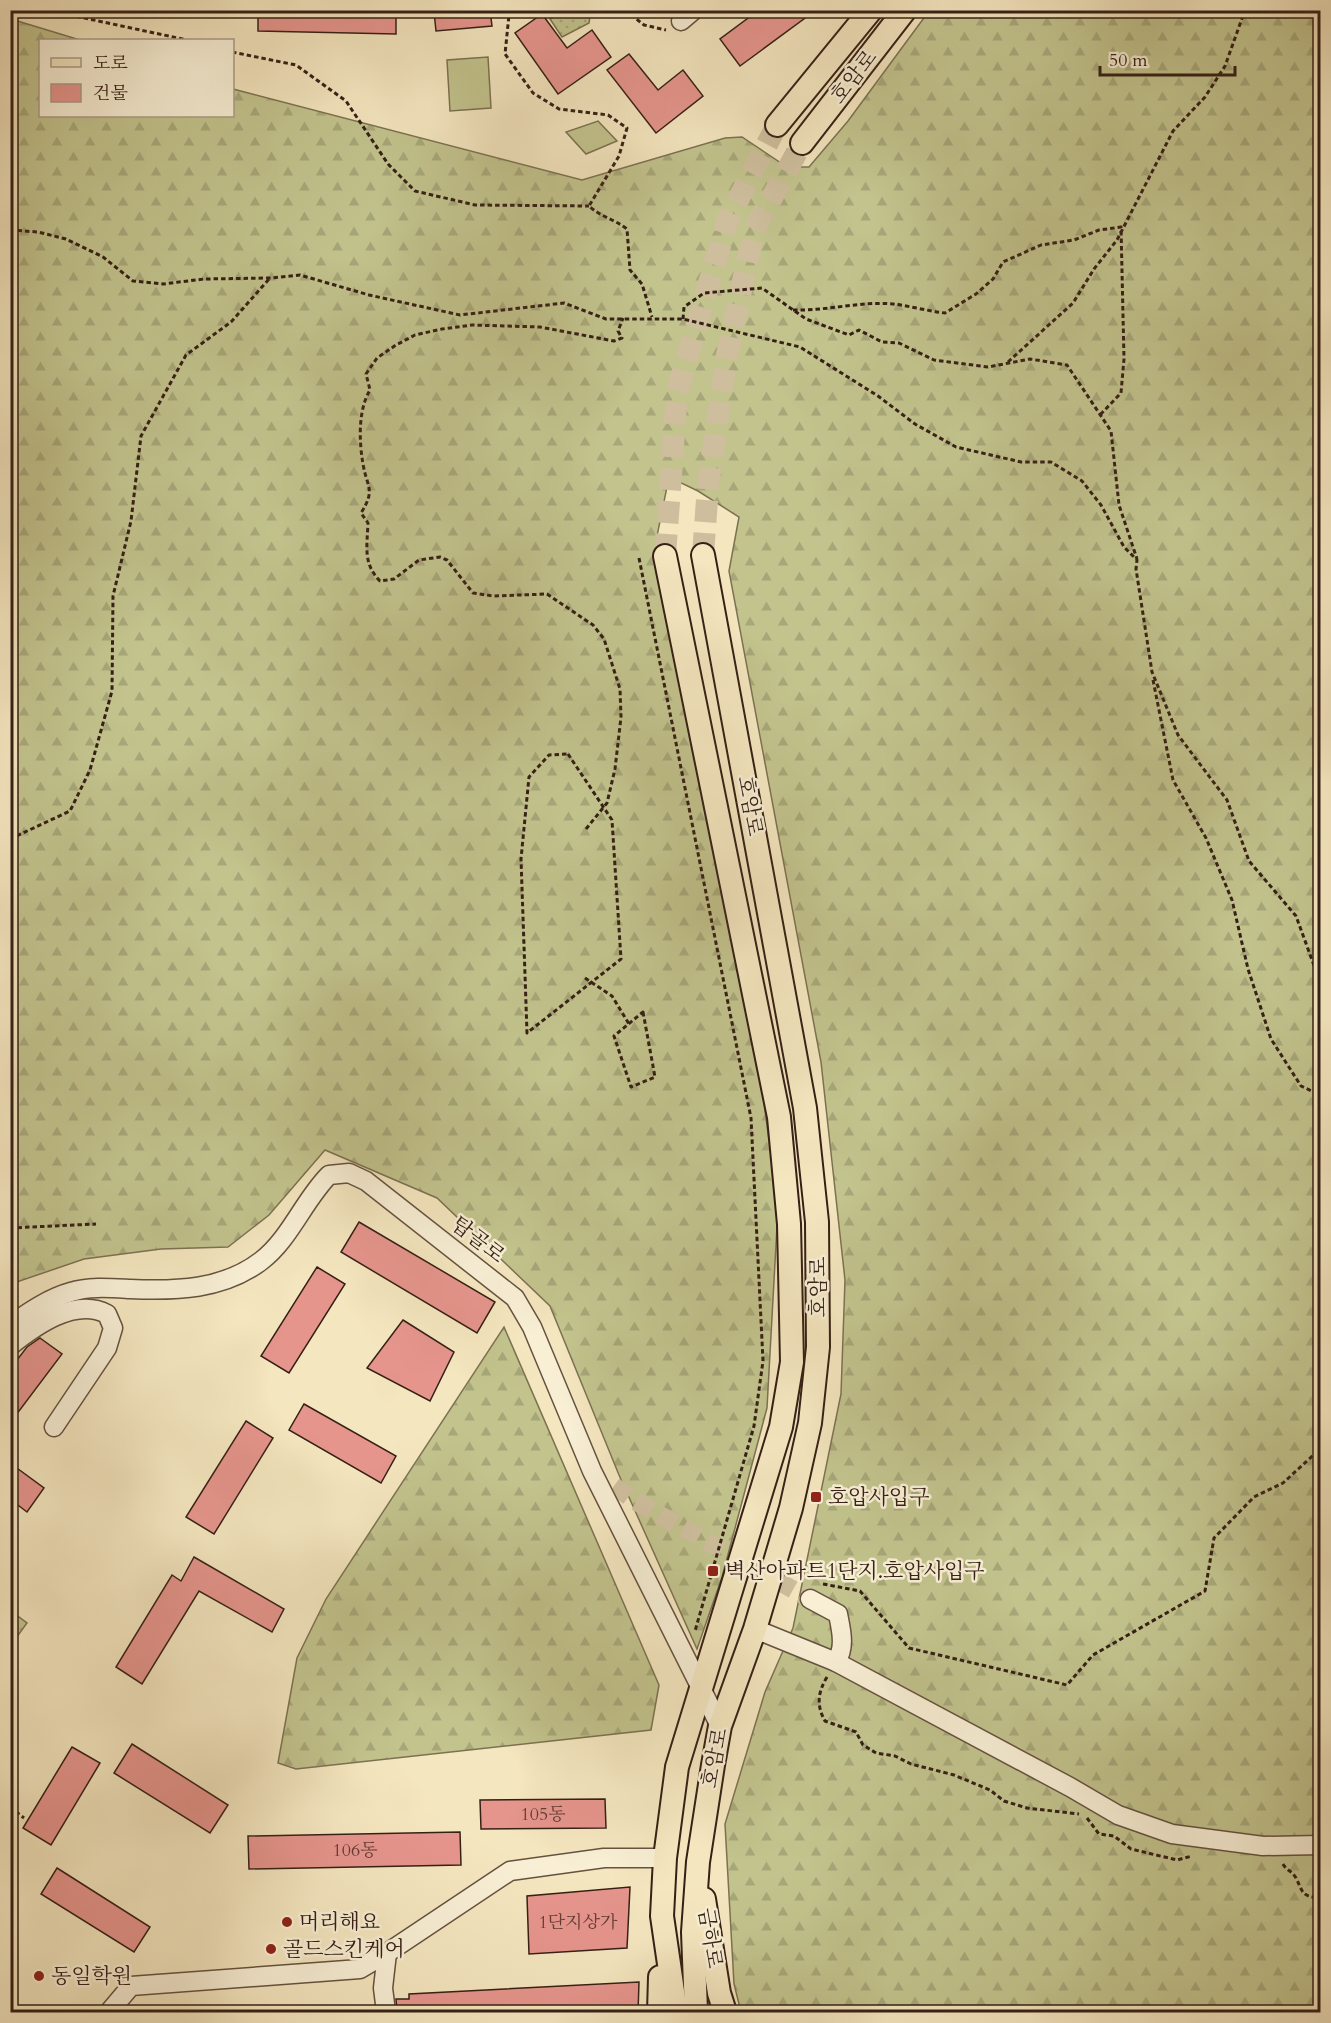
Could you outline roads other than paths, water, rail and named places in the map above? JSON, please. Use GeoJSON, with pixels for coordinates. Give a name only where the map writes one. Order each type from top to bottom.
{"type":"FeatureCollection","features":[{"type":"Feature","properties":{"kind":"main road"},"geometry":{"type":"LineString","coordinates":[[777,125],[872,10]]}},
{"type":"Feature","properties":{"kind":"main road","name":"호암로"},"geometry":{"type":"LineString","coordinates":[[802,143],[905,10]]}},
{"type":"Feature","properties":{"kind":"main road","name":"호암로"},"geometry":{"type":"LineString","coordinates":[[696,2013],[693,1932],[698,1862],[720,1726],[755,1629],[791,1508],[810,1423],[818,1347],[818,1222],[806,1108],[703,555]]}},
{"type":"Feature","properties":{"kind":"main road","name":"호암로"},"geometry":{"type":"LineString","coordinates":[[665,556],[779,1116],[789,1224],[792,1362],[781,1427],[677,1767],[665,1858],[662,1916],[676,2013]]}},
{"type":"Feature","properties":{"kind":"main road","name":"금하로"},"geometry":{"type":"LineString","coordinates":[[698,1862],[719,1993],[725,2013]]}},
{"type":"Feature","properties":{"kind":"main road"},"geometry":{"type":"LineString","coordinates":[[659,2013],[662,1916]]}},
{"type":"Feature","properties":{"kind":"street","name":"탑골로"},"geometry":{"type":"LineString","coordinates":[[10,1325],[37,1307],[72,1291],[208,1287],[235,1278],[263,1260],[288,1230],[313,1190],[329,1175],[349,1173],[366,1181],[515,1298],[532,1327],[592,1471],[687,1660],[700,1691],[720,1726]]}},
{"type":"Feature","properties":{"kind":"street"},"geometry":{"type":"LineString","coordinates":[[10,1346],[40,1323],[76,1309],[95,1308],[107,1314],[113,1328],[107,1348],[54,1427]]}},
{"type":"Feature","properties":{"kind":"street"},"geometry":{"type":"LineString","coordinates":[[592,1471],[614,1486]]}},
{"type":"Feature","properties":{"kind":"street"},"geometry":{"type":"LineString","coordinates":[[812,1591],[838,1614],[842,1644],[841,1654],[836,1662]]}},
{"type":"Feature","properties":{"kind":"street"},"geometry":{"type":"LineString","coordinates":[[755,1629],[836,1662],[1118,1815],[1172,1834],[1272,1846],[1320,1845]]}},
{"type":"Feature","properties":{"kind":"street"},"geometry":{"type":"LineString","coordinates":[[109,2013],[131,1986],[360,1969],[510,1870],[604,1858],[665,1858]]}},
{"type":"Feature","properties":{"kind":"street"},"geometry":{"type":"LineString","coordinates":[[386,2013],[383,1989],[387,1953]]}},
{"type":"Feature","properties":{"kind":"tunnel"},"geometry":{"type":"LineString","coordinates":[[665,556],[677,392],[728,219],[777,125]]}},
{"type":"Feature","properties":{"kind":"tunnel"},"geometry":{"type":"LineString","coordinates":[[703,555],[708,486],[726,360],[754,230],[802,143]]}},
{"type":"Feature","properties":{"kind":"tunnel"},"geometry":{"type":"LineString","coordinates":[[614,1486],[635,1501],[810,1599]]}},
{"type":"Feature","properties":{"kind":"place","name":"호압사입구"},"geometry":{"type":"Point","coordinates":[816,1497]}},
{"type":"Feature","properties":{"kind":"place","name":"벽산아파트1단지.호압사입구"},"geometry":{"type":"Point","coordinates":[713,1571]}},
{"type":"Feature","properties":{"kind":"place","name":"머리해요"},"geometry":{"type":"Point","coordinates":[287,1922]}},
{"type":"Feature","properties":{"kind":"place","name":"골드스킨케어"},"geometry":{"type":"Point","coordinates":[271,1949]}},
{"type":"Feature","properties":{"kind":"place","name":"동일학원"},"geometry":{"type":"Point","coordinates":[39,1976]}}]}
